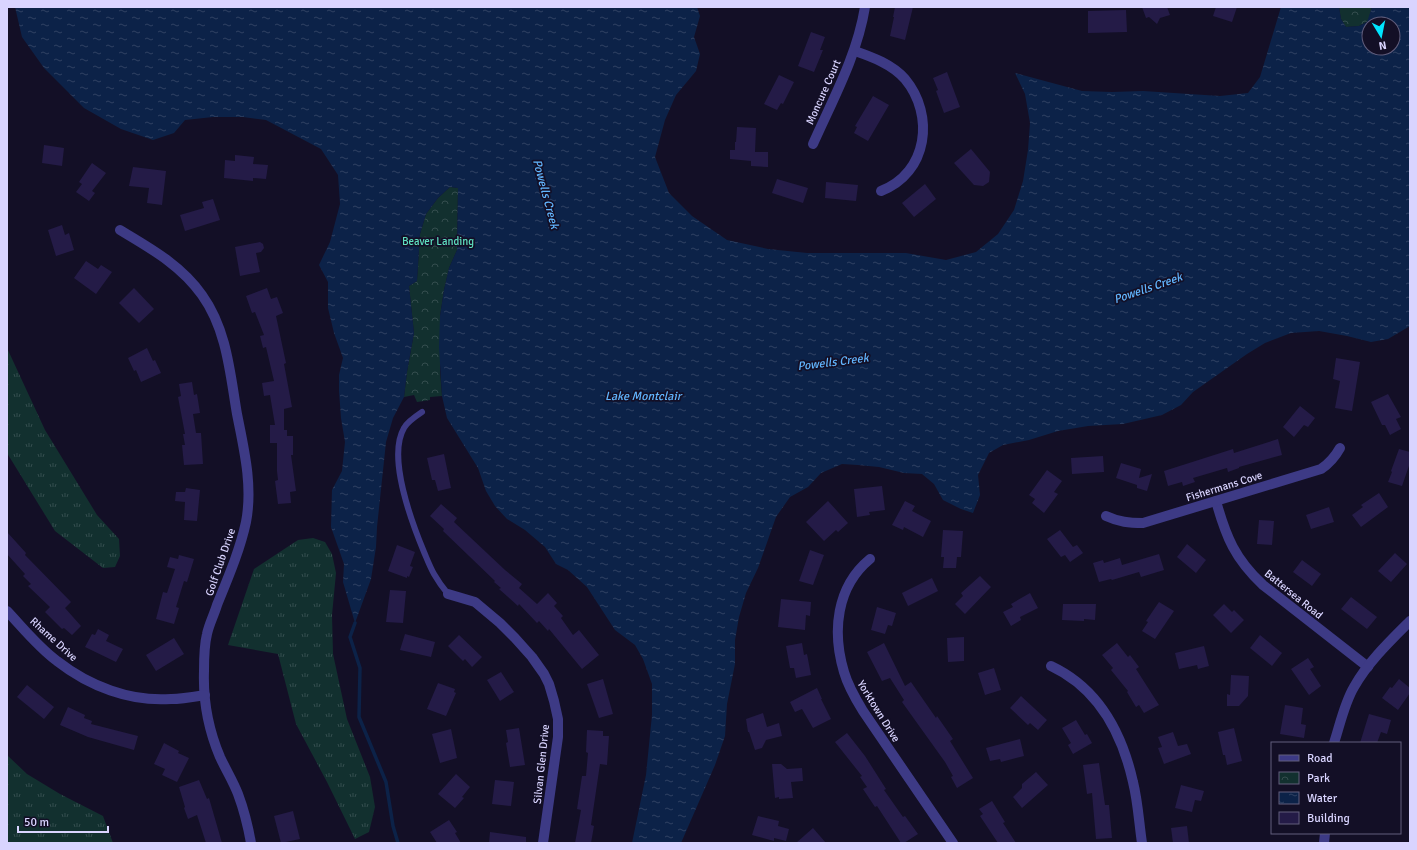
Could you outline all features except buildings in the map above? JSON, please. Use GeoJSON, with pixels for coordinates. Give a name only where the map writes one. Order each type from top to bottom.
{"type":"FeatureCollection","features":[{"type":"Feature","properties":{"kind":"street","name":"Moncure Court"},"geometry":{"type":"LineString","coordinates":[[813,144],[855,51],[863,22],[865,7]]}},
{"type":"Feature","properties":{"kind":"street"},"geometry":{"type":"LineString","coordinates":[[855,51],[893,68],[904,78],[916,97],[923,118],[924,132],[918,157],[902,180],[892,187],[881,191]]}},
{"type":"Feature","properties":{"kind":"street","name":"Golf Club Drive"},"geometry":{"type":"LineString","coordinates":[[120,230],[174,265],[189,279],[202,294],[210,308],[219,327],[225,346],[246,463],[248,498],[246,521],[241,542],[207,633],[204,673],[205,695],[212,732],[220,756],[237,793],[245,816],[251,843]]}},
{"type":"Feature","properties":{"kind":"street","name":"Fishermans Cove"},"geometry":{"type":"LineString","coordinates":[[1106,516],[1128,523],[1143,523],[1321,469],[1335,457],[1340,448]]}},
{"type":"Feature","properties":{"kind":"street","name":"Battersea Road"},"geometry":{"type":"LineString","coordinates":[[1216,501],[1227,536],[1238,557],[1252,575],[1263,586],[1368,667]]}},
{"type":"Feature","properties":{"kind":"street","name":"Yorktown Drive"},"geometry":{"type":"LineString","coordinates":[[870,559],[855,574],[846,587],[841,602],[838,619],[838,638],[840,658],[844,673],[851,691],[863,711],[953,843]]}},
{"type":"Feature","properties":{"kind":"street","name":"Silvan Glen Drive"},"geometry":{"type":"LineString","coordinates":[[448,594],[475,602],[500,623],[532,657],[549,684],[558,719],[558,738],[543,843]]}},
{"type":"Feature","properties":{"kind":"street","name":"Rhame Drive"},"geometry":{"type":"LineString","coordinates":[[7,611],[40,646],[56,660],[73,673],[108,690],[150,699],[170,699],[205,695]]}},
{"type":"Feature","properties":{"kind":"street"},"geometry":{"type":"LineString","coordinates":[[1334,742],[1342,716],[1353,689],[1368,667],[1410,621]]}},
{"type":"Feature","properties":{"kind":"street"},"geometry":{"type":"LineString","coordinates":[[1052,666],[1076,680],[1091,694],[1107,716],[1119,738],[1134,783],[1142,843]]}},
{"type":"Feature","properties":{"kind":"lane"},"geometry":{"type":"LineString","coordinates":[[422,412],[404,427],[400,438],[400,476],[404,496],[433,573],[448,594]]}},
{"type":"Feature","properties":{"kind":"green space"},"geometry":{"type":"Polygon","coordinates":[[[1339,7],[1372,7],[1369,16],[1361,16],[1361,25],[1359,26],[1346,27],[1341,19],[1339,7]]]}},
{"type":"Feature","properties":{"kind":"green space","name":"Beaver Landing"},"geometry":{"type":"Polygon","coordinates":[[[450,187],[458,188],[457,250],[449,268],[440,316],[440,371],[442,396],[430,397],[430,400],[417,402],[414,395],[404,397],[414,333],[409,286],[417,281],[420,234],[426,214],[438,198],[450,187]]]}},
{"type":"Feature","properties":{"kind":"green space"},"geometry":{"type":"Polygon","coordinates":[[[7,348],[45,430],[97,515],[119,539],[120,556],[115,567],[103,568],[55,531],[7,453],[7,348]]]}},
{"type":"Feature","properties":{"kind":"green space"},"geometry":{"type":"Polygon","coordinates":[[[313,538],[325,542],[332,554],[336,573],[332,615],[333,654],[347,719],[370,777],[375,807],[369,832],[355,839],[296,724],[278,654],[228,645],[254,569],[298,540],[313,538]]]}},
{"type":"Feature","properties":{"kind":"green space"},"geometry":{"type":"Polygon","coordinates":[[[7,755],[27,774],[60,794],[103,816],[113,843],[7,843],[7,755]]]}},
{"type":"Feature","properties":{"kind":"water","name":"Lake Montclair"},"geometry":{"type":"Polygon","coordinates":[[[15,7],[697,7],[700,16],[694,37],[700,54],[696,71],[676,95],[665,120],[655,157],[669,193],[692,216],[727,240],[768,249],[807,253],[906,253],[946,260],[976,252],[998,234],[1014,210],[1023,181],[1028,150],[1030,123],[1025,94],[1015,73],[1082,91],[1143,91],[1220,96],[1248,93],[1260,77],[1281,7],[1339,7],[1341,19],[1346,27],[1361,25],[1361,56],[1401,56],[1401,16],[1369,16],[1372,7],[1410,7],[1410,326],[1388,339],[1371,342],[1319,331],[1291,333],[1265,343],[1247,354],[1193,392],[1181,405],[1162,415],[1123,424],[1088,426],[1058,431],[1029,440],[1003,445],[989,453],[978,475],[980,495],[973,513],[943,500],[934,484],[922,474],[904,473],[879,467],[842,464],[821,473],[808,487],[790,497],[776,517],[758,568],[746,593],[739,617],[735,640],[735,664],[727,704],[725,736],[715,765],[681,843],[632,843],[646,775],[652,715],[652,684],[643,659],[635,645],[615,630],[587,587],[568,570],[556,564],[545,547],[525,530],[507,519],[495,506],[486,491],[478,468],[447,418],[442,396],[439,347],[440,316],[449,268],[457,250],[458,188],[450,187],[438,198],[426,214],[420,234],[417,281],[409,286],[414,333],[404,397],[393,418],[386,442],[376,547],[371,579],[355,623],[343,582],[344,564],[331,527],[332,490],[342,471],[345,442],[339,391],[339,375],[343,358],[334,333],[328,308],[328,282],[319,265],[330,242],[340,204],[338,175],[321,149],[266,120],[243,117],[213,117],[185,120],[174,133],[153,140],[121,129],[84,108],[44,68],[22,37],[15,7]]]}},
{"type":"Feature","properties":{"kind":"waterway"},"geometry":{"type":"LineString","coordinates":[[355,623],[350,637],[360,668],[359,717],[386,782],[393,826],[398,843]]}},
{"type":"Feature","properties":{"kind":"water label","name":"Powells Creek"},"geometry":{"type":"Point","coordinates":[546,194]}},
{"type":"Feature","properties":{"kind":"water label","name":"Powells Creek"},"geometry":{"type":"Point","coordinates":[1148,288]}},
{"type":"Feature","properties":{"kind":"water label","name":"Powells Creek"},"geometry":{"type":"Point","coordinates":[833,362]}}]}
